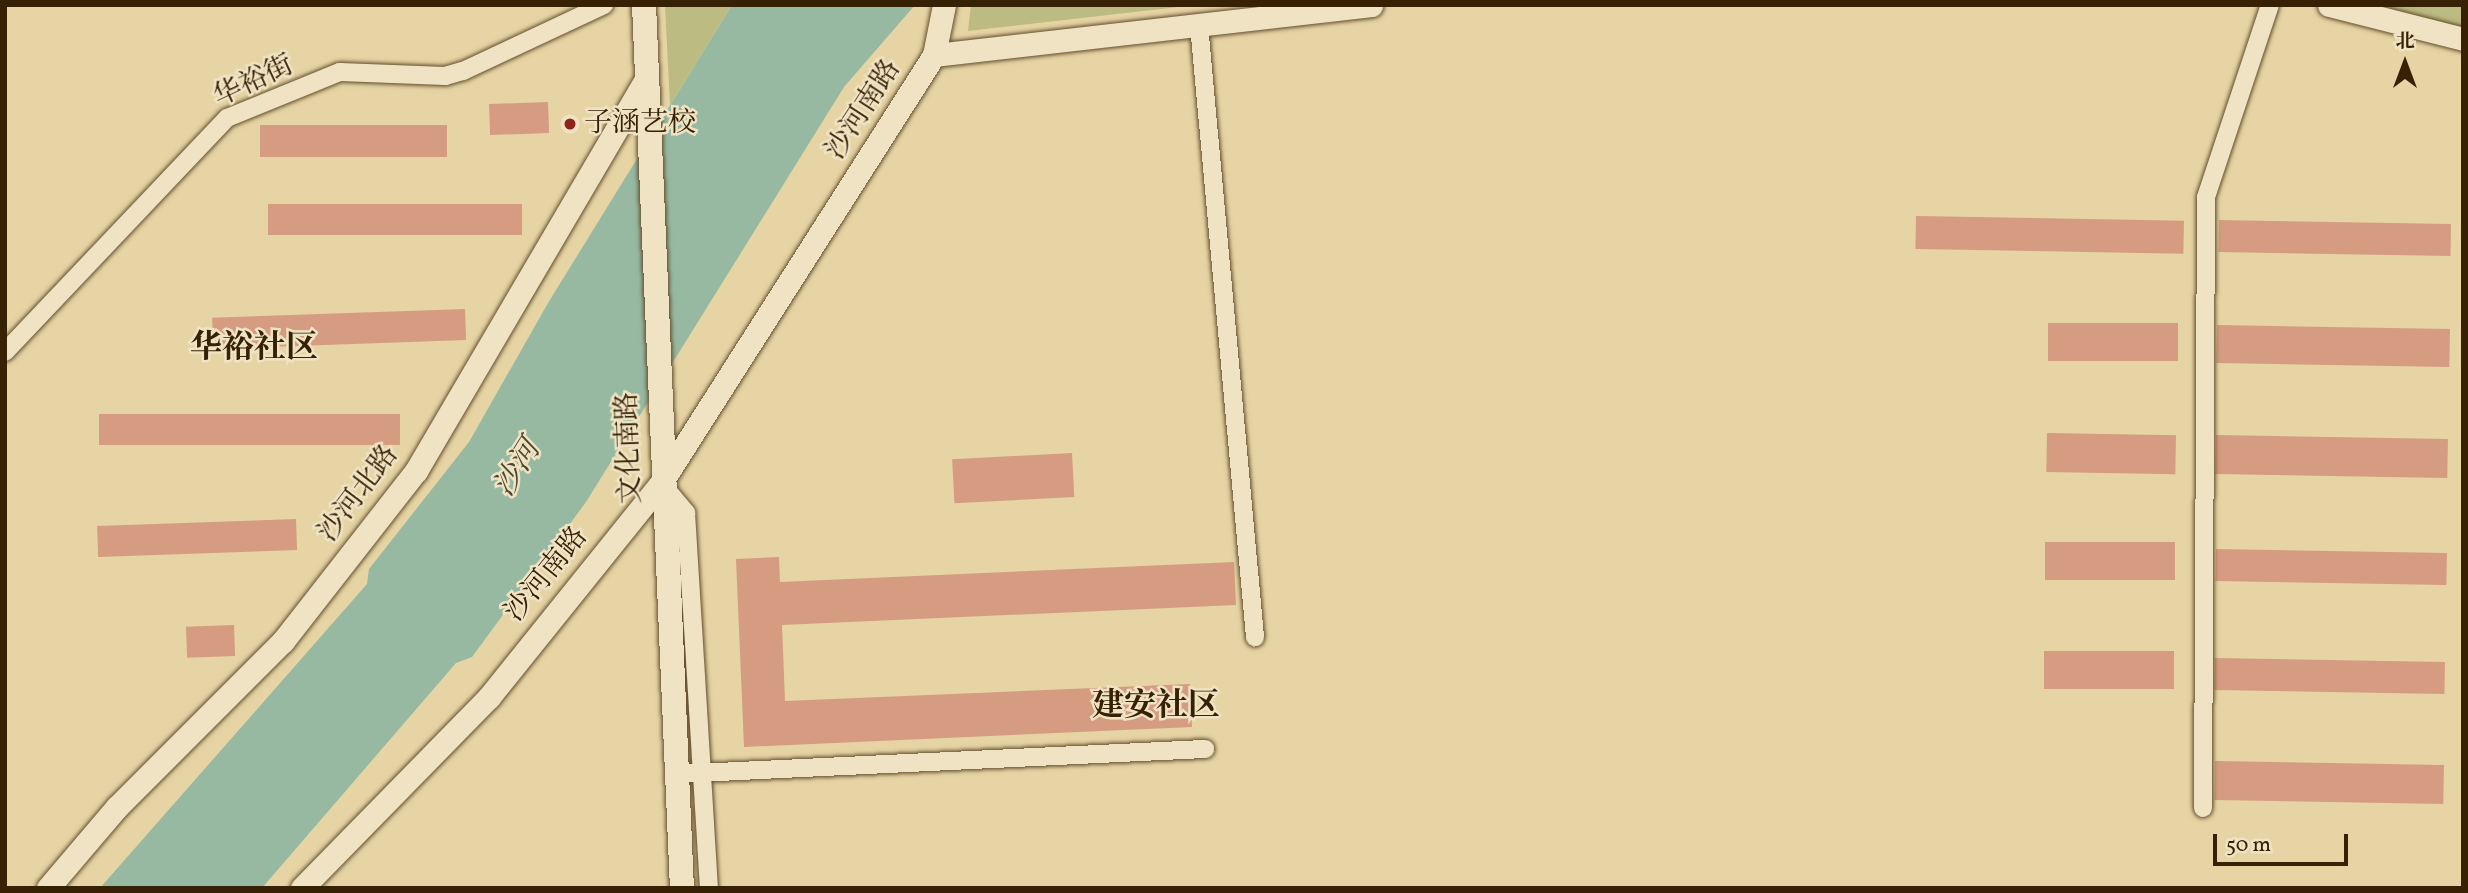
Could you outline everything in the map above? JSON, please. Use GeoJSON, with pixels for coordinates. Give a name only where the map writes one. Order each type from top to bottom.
{"type":"FeatureCollection","features":[{"type":"Feature","properties":{"kind":"main road","name":"文化南路"},"geometry":{"type":"LineString","coordinates":[[644,5],[645,127],[682,888]]}},
{"type":"Feature","properties":{"kind":"street","name":"华裕街"},"geometry":{"type":"LineString","coordinates":[[5,352],[227,118],[340,72],[445,76],[463,71],[604,5]]}},
{"type":"Feature","properties":{"kind":"street"},"geometry":{"type":"LineString","coordinates":[[944,5],[934,55],[1371,5]]}},
{"type":"Feature","properties":{"kind":"street"},"geometry":{"type":"LineString","coordinates":[[2203,808],[2206,197],[2270,5]]}},
{"type":"Feature","properties":{"kind":"street"},"geometry":{"type":"LineString","coordinates":[[2329,5],[2463,39]]}},
{"type":"Feature","properties":{"kind":"street"},"geometry":{"type":"LineString","coordinates":[[1199,25],[1255,637]]}},
{"type":"Feature","properties":{"kind":"street","name":"沙河南路"},"geometry":{"type":"LineString","coordinates":[[302,888],[489,697],[661,483],[934,55]]}},
{"type":"Feature","properties":{"kind":"street","name":"沙河北路"},"geometry":{"type":"LineString","coordinates":[[48,888],[117,807],[284,641],[416,471],[645,80]]}},
{"type":"Feature","properties":{"kind":"street"},"geometry":{"type":"LineString","coordinates":[[661,483],[686,513],[709,888]]}},
{"type":"Feature","properties":{"kind":"street"},"geometry":{"type":"LineString","coordinates":[[676,774],[1206,749]]}},
{"type":"Feature","properties":{"kind":"shaded area"},"geometry":{"type":"Polygon","coordinates":[[[665,5],[732,5],[670,105],[665,5]]]}},
{"type":"Feature","properties":{"kind":"shaded area"},"geometry":{"type":"Polygon","coordinates":[[[971,5],[1196,5],[968,31],[971,5]]]}},
{"type":"Feature","properties":{"kind":"shaded area"},"geometry":{"type":"Polygon","coordinates":[[[2379,5],[2463,5],[2463,28],[2379,5]]]}},
{"type":"Feature","properties":{"kind":"water","name":"沙河"},"geometry":{"type":"Polygon","coordinates":[[[732,5],[915,5],[844,87],[586,502],[472,657],[456,663],[262,888],[100,888],[367,584],[369,569],[469,442],[548,303],[732,5]]]}},
{"type":"Feature","properties":{"kind":"building"},"geometry":{"type":"Polygon","coordinates":[[[548,102],[549,133],[490,135],[489,104],[548,102]]]}},
{"type":"Feature","properties":{"kind":"building"},"geometry":{"type":"Polygon","coordinates":[[[260,125],[447,125],[447,157],[260,157],[260,125]]]}},
{"type":"Feature","properties":{"kind":"building"},"geometry":{"type":"Polygon","coordinates":[[[268,204],[522,204],[522,235],[268,235],[268,204]]]}},
{"type":"Feature","properties":{"kind":"building"},"geometry":{"type":"Polygon","coordinates":[[[1916,216],[2184,221],[2183,254],[1915,249],[1916,216]]]}},
{"type":"Feature","properties":{"kind":"building"},"geometry":{"type":"Polygon","coordinates":[[[2219,220],[2451,224],[2450,256],[2218,252],[2219,220]]]}},
{"type":"Feature","properties":{"kind":"building"},"geometry":{"type":"Polygon","coordinates":[[[465,309],[466,340],[213,349],[212,318],[465,309]]]}},
{"type":"Feature","properties":{"kind":"building"},"geometry":{"type":"Polygon","coordinates":[[[2048,323],[2178,323],[2178,361],[2048,361],[2048,323]]]}},
{"type":"Feature","properties":{"kind":"building"},"geometry":{"type":"Polygon","coordinates":[[[2217,325],[2450,329],[2449,367],[2216,363],[2217,325]]]}},
{"type":"Feature","properties":{"kind":"building"},"geometry":{"type":"Polygon","coordinates":[[[99,414],[400,414],[400,445],[99,445],[99,414]]]}},
{"type":"Feature","properties":{"kind":"building"},"geometry":{"type":"Polygon","coordinates":[[[2047,433],[2176,435],[2175,474],[2046,472],[2047,433]]]}},
{"type":"Feature","properties":{"kind":"building"},"geometry":{"type":"Polygon","coordinates":[[[2216,435],[2448,439],[2447,478],[2215,474],[2216,435]]]}},
{"type":"Feature","properties":{"kind":"building"},"geometry":{"type":"Polygon","coordinates":[[[1072,453],[1074,497],[954,503],[952,459],[1072,453]]]}},
{"type":"Feature","properties":{"kind":"building"},"geometry":{"type":"Polygon","coordinates":[[[296,519],[297,550],[98,557],[97,526],[296,519]]]}},
{"type":"Feature","properties":{"kind":"building"},"geometry":{"type":"Polygon","coordinates":[[[2045,542],[2175,542],[2175,580],[2045,580],[2045,542]]]}},
{"type":"Feature","properties":{"kind":"building"},"geometry":{"type":"Polygon","coordinates":[[[2216,549],[2447,553],[2446,585],[2215,581],[2216,549]]]}},
{"type":"Feature","properties":{"kind":"building"},"geometry":{"type":"Polygon","coordinates":[[[779,557],[780,582],[1234,562],[1236,605],[782,625],[785,701],[1190,684],[1192,727],[744,747],[736,559],[779,557]]]}},
{"type":"Feature","properties":{"kind":"building"},"geometry":{"type":"Polygon","coordinates":[[[234,625],[235,656],[187,658],[186,627],[234,625]]]}},
{"type":"Feature","properties":{"kind":"building"},"geometry":{"type":"Polygon","coordinates":[[[2044,651],[2174,651],[2174,689],[2044,689],[2044,651]]]}},
{"type":"Feature","properties":{"kind":"building"},"geometry":{"type":"Polygon","coordinates":[[[2215,658],[2445,662],[2444,694],[2214,690],[2215,658]]]}},
{"type":"Feature","properties":{"kind":"building"},"geometry":{"type":"Polygon","coordinates":[[[2215,761],[2444,765],[2443,804],[2214,800],[2215,761]]]}},
{"type":"Feature","properties":{"kind":"place","name":"子涵艺校"},"geometry":{"type":"Point","coordinates":[570,124]}},
{"type":"Feature","properties":{"kind":"district","name":"华裕社区"},"geometry":{"type":"Point","coordinates":[254,349]}},
{"type":"Feature","properties":{"kind":"district","name":"建安社区"},"geometry":{"type":"Point","coordinates":[1156,707]}}]}
